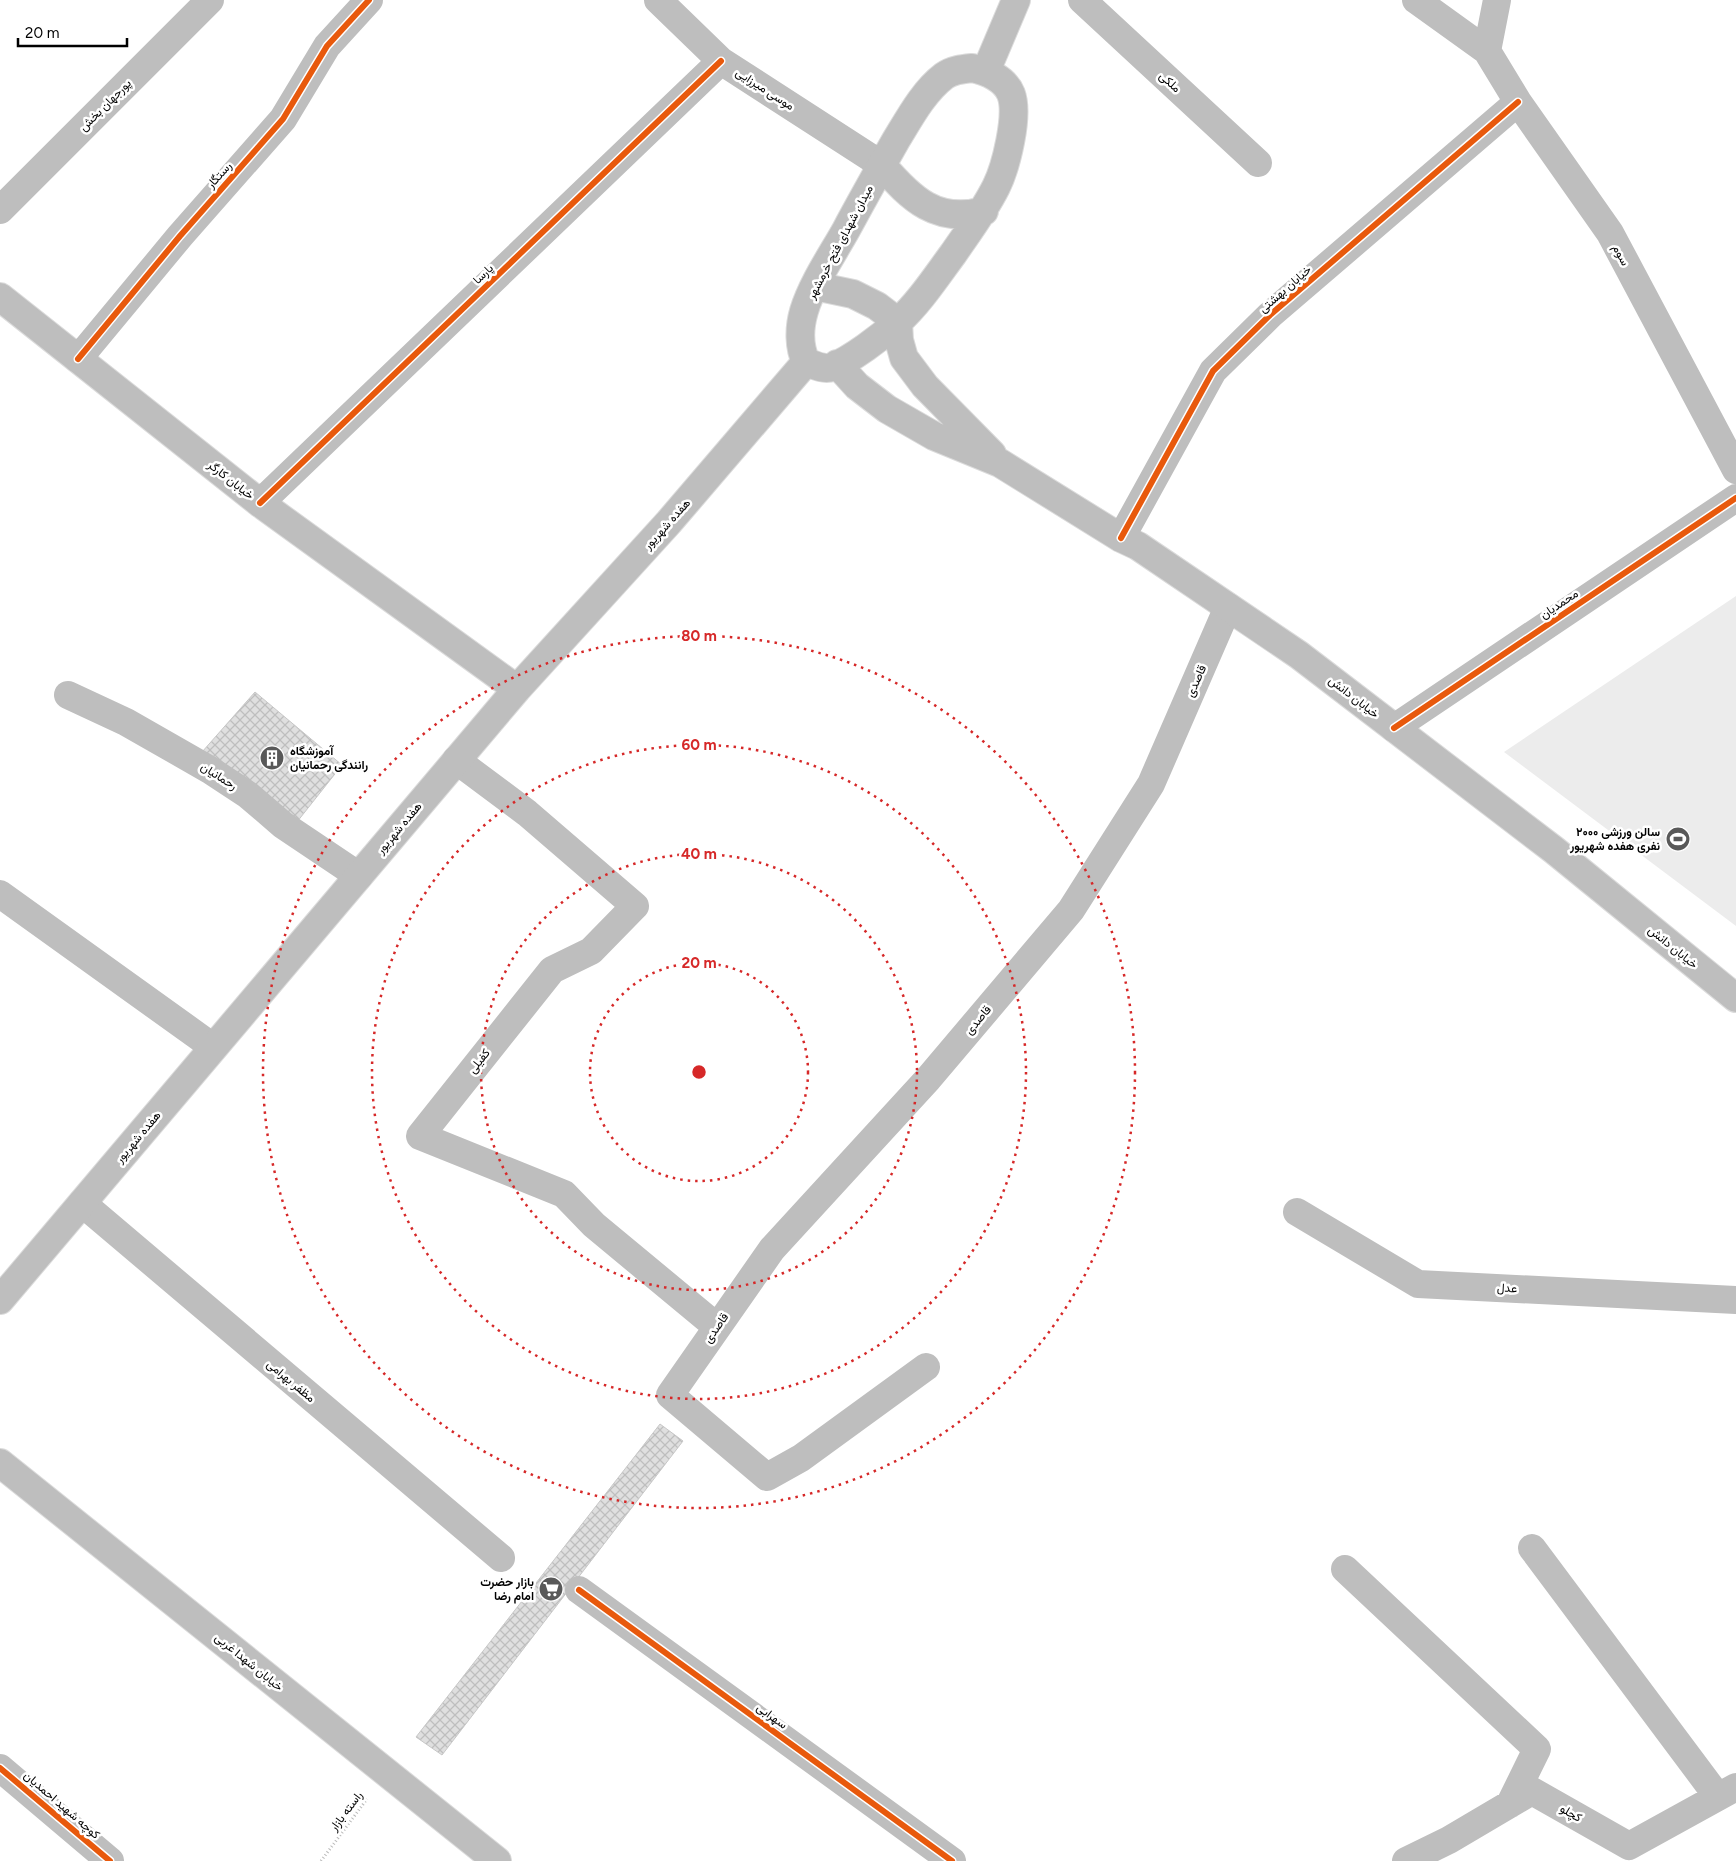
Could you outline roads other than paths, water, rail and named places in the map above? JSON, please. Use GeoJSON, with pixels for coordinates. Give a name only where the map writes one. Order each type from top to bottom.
{"type":"FeatureCollection","features":[{"type":"Feature","properties":{"kind":"main road","name":"پورجهان بخش"},"geometry":{"type":"LineString","coordinates":[[0,210],[210,0]]}},
{"type":"Feature","properties":{"kind":"main road","name":"رستگار"},"geometry":{"type":"LineString","coordinates":[[78,359],[180,236],[283,119],[327,46],[369,0]]}},
{"type":"Feature","properties":{"kind":"main road","name":"موسی میرزایی"},"geometry":{"type":"LineString","coordinates":[[658,0],[721,61],[882,166]]}},
{"type":"Feature","properties":{"kind":"main road"},"geometry":{"type":"LineString","coordinates":[[806,362],[817,367],[830,368],[848,359],[898,322],[934,280],[984,210],[997,185],[1010,140],[1014,111],[1011,94],[1002,82],[986,71],[1016,0]]}},
{"type":"Feature","properties":{"kind":"main road","name":"ملکی"},"geometry":{"type":"LineString","coordinates":[[1082,0],[1258,163]]}},
{"type":"Feature","properties":{"kind":"main road"},"geometry":{"type":"LineString","coordinates":[[1416,0],[1487,51],[1497,0]]}},
{"type":"Feature","properties":{"kind":"main road","name":"سوم"},"geometry":{"type":"LineString","coordinates":[[1487,51],[1518,102],[1610,233],[1736,470]]}},
{"type":"Feature","properties":{"kind":"main road","name":"پارسا"},"geometry":{"type":"LineString","coordinates":[[260,503],[721,61]]}},
{"type":"Feature","properties":{"kind":"main road","name":"میدان شهدای فتح خرمشهر"},"geometry":{"type":"LineString","coordinates":[[806,362],[801,351],[801,330],[804,310],[815,286],[910,116],[944,76],[957,70],[972,68],[986,71]]}},
{"type":"Feature","properties":{"kind":"main road","name":"خیابان بهشتی"},"geometry":{"type":"LineString","coordinates":[[1122,538],[1213,371],[1270,315],[1518,102]]}},
{"type":"Feature","properties":{"kind":"main road"},"geometry":{"type":"LineString","coordinates":[[882,166],[900,187],[938,212],[962,215],[984,210]]}},
{"type":"Feature","properties":{"kind":"main road"},"geometry":{"type":"LineString","coordinates":[[815,286],[853,294],[877,306],[898,322],[899,340],[904,358],[925,386],[1000,463]]}},
{"type":"Feature","properties":{"kind":"main road","name":"خیابان کارگر"},"geometry":{"type":"LineString","coordinates":[[0,297],[260,503],[517,689]]}},
{"type":"Feature","properties":{"kind":"main road","name":"هفده شهریور"},"geometry":{"type":"LineString","coordinates":[[0,1300],[517,689],[670,522],[806,362]]}},
{"type":"Feature","properties":{"kind":"main road"},"geometry":{"type":"LineString","coordinates":[[837,364],[857,386],[887,409],[934,436],[1000,463]]}},
{"type":"Feature","properties":{"kind":"main road","name":"خیابان دانش"},"geometry":{"type":"LineString","coordinates":[[1000,463],[1138,546],[1300,655],[1554,850],[1736,998]]}},
{"type":"Feature","properties":{"kind":"main road","name":"محمدیان"},"geometry":{"type":"LineString","coordinates":[[1394,728],[1736,498]]}},
{"type":"Feature","properties":{"kind":"main road","name":"قاصدی"},"geometry":{"type":"LineString","coordinates":[[926,1367],[802,1458],[767,1477],[670,1395],[772,1249],[928,1079],[1070,910],[1151,784],[1228,607]]}},
{"type":"Feature","properties":{"kind":"main road","name":"رحمانیان"},"geometry":{"type":"LineString","coordinates":[[68,695],[126,722],[210,770],[248,794],[283,824],[358,876]]}},
{"type":"Feature","properties":{"kind":"main road","name":"کفیلی"},"geometry":{"type":"LineString","coordinates":[[456,760],[527,813],[635,906],[592,951],[552,970],[420,1136],[564,1194],[594,1225],[717,1327]]}},
{"type":"Feature","properties":{"kind":"main road"},"geometry":{"type":"LineString","coordinates":[[0,894],[213,1047]]}},
{"type":"Feature","properties":{"kind":"main road","name":"مظفر بهرامی"},"geometry":{"type":"LineString","coordinates":[[82,1203],[501,1558]]}},
{"type":"Feature","properties":{"kind":"main road","name":"عدل"},"geometry":{"type":"LineString","coordinates":[[1298,1212],[1418,1284],[1736,1300]]}},
{"type":"Feature","properties":{"kind":"main road","name":"خیابان شهدا غربی"},"geometry":{"type":"LineString","coordinates":[[0,1463],[498,1861]]}},
{"type":"Feature","properties":{"kind":"main road"},"geometry":{"type":"LineString","coordinates":[[1532,1548],[1727,1792]]}},
{"type":"Feature","properties":{"kind":"main road"},"geometry":{"type":"LineString","coordinates":[[1345,1569],[1537,1749],[1510,1804]]}},
{"type":"Feature","properties":{"kind":"main road","name":"سهرابی"},"geometry":{"type":"LineString","coordinates":[[578,1590],[952,1861]]}},
{"type":"Feature","properties":{"kind":"main road","name":"کوچه شهید احمدیان"},"geometry":{"type":"LineString","coordinates":[[0,1768],[110,1861]]}},
{"type":"Feature","properties":{"kind":"main road","name":"کچلو"},"geometry":{"type":"LineString","coordinates":[[1406,1861],[1449,1840],[1532,1791],[1629,1846],[1727,1792]]}},
{"type":"Feature","properties":{"kind":"place","name":"آموزشگاه رانندگی رحمانیان"},"geometry":{"type":"Point","coordinates":[272,758]}},
{"type":"Feature","properties":{"kind":"place","name":"سالن ورزشی ۲۰۰۰ نفری هفده شهریور"},"geometry":{"type":"Point","coordinates":[1678,839]}},
{"type":"Feature","properties":{"kind":"place","name":"بازار حضرت امام رضا"},"geometry":{"type":"Point","coordinates":[551,1589]}}]}
